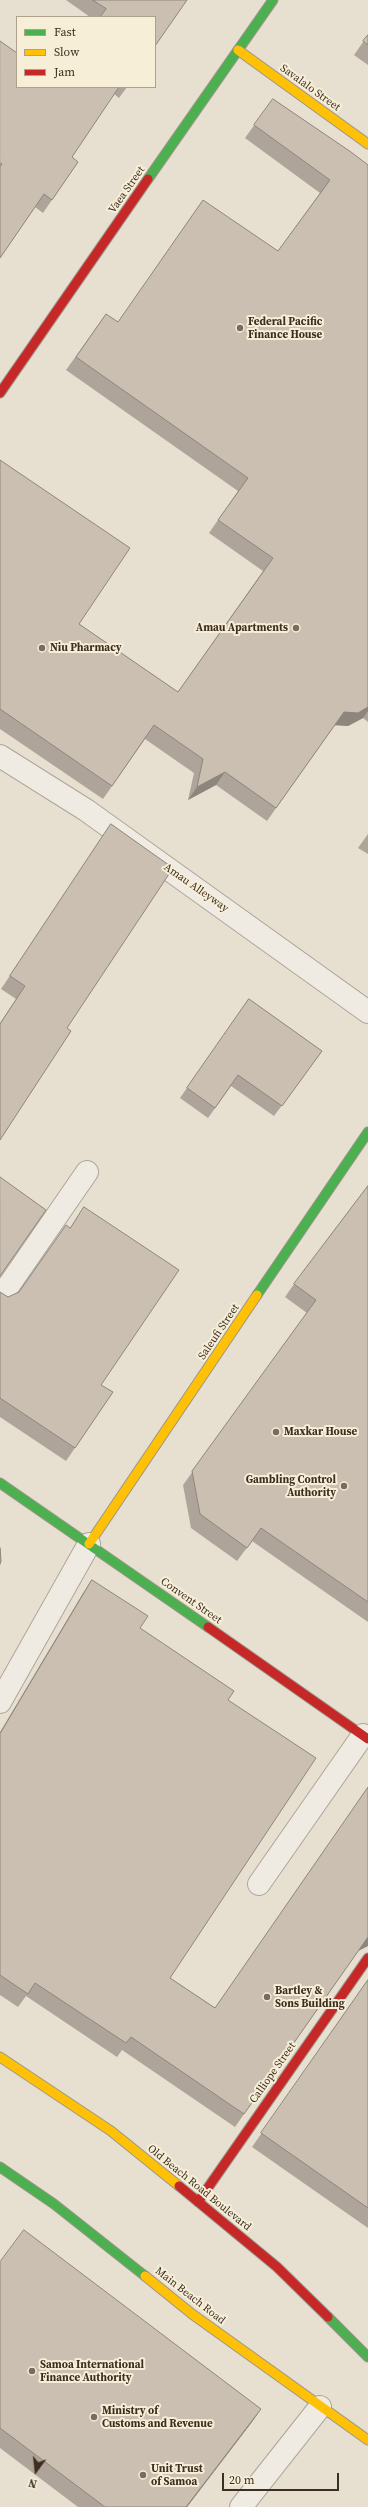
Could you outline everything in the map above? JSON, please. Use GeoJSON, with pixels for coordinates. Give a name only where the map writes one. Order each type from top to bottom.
{"type":"FeatureCollection","features":[{"type":"Feature","properties":{"kind":"main road","name":"Vaea Street"},"geometry":{"type":"LineString","coordinates":[[0,393],[273,0]]}},
{"type":"Feature","properties":{"kind":"main road","name":"Savalalo Street"},"geometry":{"type":"LineString","coordinates":[[238,50],[368,144]]}},
{"type":"Feature","properties":{"kind":"main road","name":"Saleufi Street"},"geometry":{"type":"LineString","coordinates":[[89,1544],[368,1132]]}},
{"type":"Feature","properties":{"kind":"main road","name":"Convent Street"},"geometry":{"type":"LineString","coordinates":[[0,1483],[366,1737]]}},
{"type":"Feature","properties":{"kind":"main road","name":"Calliope Street"},"geometry":{"type":"LineString","coordinates":[[198,2202],[368,1958]]}},
{"type":"Feature","properties":{"kind":"main road","name":"Old Beach Road Boulevard"},"geometry":{"type":"LineString","coordinates":[[0,2057],[111,2131],[277,2268],[368,2357]]}},
{"type":"Feature","properties":{"kind":"main road","name":"Main Beach Road"},"geometry":{"type":"LineString","coordinates":[[0,2167],[54,2204],[192,2314],[368,2440]]}},
{"type":"Feature","properties":{"kind":"street","name":"Amau Alleyway"},"geometry":{"type":"LineString","coordinates":[[0,756],[86,810],[368,1012]]}},
{"type":"Feature","properties":{"kind":"street"},"geometry":{"type":"LineString","coordinates":[[0,1298],[86,1172]]}},
{"type":"Feature","properties":{"kind":"street"},"geometry":{"type":"LineString","coordinates":[[0,1702],[89,1544]]}},
{"type":"Feature","properties":{"kind":"street"},"geometry":{"type":"LineString","coordinates":[[259,1884],[366,1737]]}},
{"type":"Feature","properties":{"kind":"street"},"geometry":{"type":"LineString","coordinates":[[241,2507],[320,2407]]}},
{"type":"Feature","properties":{"kind":"building"},"geometry":{"type":"Polygon","coordinates":[[[93,0],[187,0],[156,45],[156,16],[101,16],[106,9],[93,0]]]}},
{"type":"Feature","properties":{"kind":"building"},"geometry":{"type":"Polygon","coordinates":[[[368,35],[368,45],[363,41],[368,35]]]}},
{"type":"Feature","properties":{"kind":"building"},"geometry":{"type":"Polygon","coordinates":[[[0,41],[16,52],[16,88],[118,88],[72,157],[78,162],[52,200],[44,194],[0,258],[0,167],[2,164],[0,163],[0,41]]]}},
{"type":"Feature","properties":{"kind":"building"},"geometry":{"type":"Polygon","coordinates":[[[273,99],[368,165],[368,707],[358,713],[344,712],[276,808],[225,772],[197,787],[203,759],[154,725],[112,786],[0,709],[0,460],[130,548],[79,624],[178,692],[273,558],[218,520],[248,478],[76,357],[106,314],[118,322],[203,200],[278,251],[330,180],[254,125],[273,99]]]}},
{"type":"Feature","properties":{"kind":"building"},"geometry":{"type":"Polygon","coordinates":[[[111,824],[173,868],[67,1028],[71,1031],[0,1140],[0,1024],[25,986],[10,976],[111,824]]]}},
{"type":"Feature","properties":{"kind":"building"},"geometry":{"type":"Polygon","coordinates":[[[249,999],[322,1051],[282,1106],[238,1075],[215,1108],[187,1088],[249,999]]]}},
{"type":"Feature","properties":{"kind":"building"},"geometry":{"type":"Polygon","coordinates":[[[0,1177],[46,1210],[0,1276],[0,1177]]]}},
{"type":"Feature","properties":{"kind":"building"},"geometry":{"type":"Polygon","coordinates":[[[368,1186],[368,1602],[261,1528],[247,1548],[200,1514],[192,1471],[316,1300],[294,1284],[368,1186]]]}},
{"type":"Feature","properties":{"kind":"building"},"geometry":{"type":"Polygon","coordinates":[[[84,1207],[179,1270],[101,1385],[113,1392],[75,1448],[0,1398],[0,1292],[8,1297],[19,1292],[66,1225],[70,1228],[84,1207]]]}},
{"type":"Feature","properties":{"kind":"building"},"geometry":{"type":"Polygon","coordinates":[[[92,1580],[148,1616],[140,1628],[234,1691],[228,1700],[316,1758],[170,1978],[215,2008],[368,1787],[368,1937],[244,2114],[131,2037],[126,2043],[35,1983],[28,1994],[0,1975],[0,1734],[92,1580]]]}},
{"type":"Feature","properties":{"kind":"building"},"geometry":{"type":"Polygon","coordinates":[[[368,1980],[368,2208],[261,2133],[368,1980]]]}},
{"type":"Feature","properties":{"kind":"building"},"geometry":{"type":"Polygon","coordinates":[[[24,2230],[261,2409],[186,2507],[105,2507],[0,2428],[0,2262],[24,2230]]]}},
{"type":"Feature","properties":{"kind":"traffic: fast"},"geometry":{"type":"LineString","coordinates":[[148,179],[273,0]]}},
{"type":"Feature","properties":{"kind":"traffic: fast"},"geometry":{"type":"LineString","coordinates":[[257,1295],[368,1132]]}},
{"type":"Feature","properties":{"kind":"traffic: fast"},"geometry":{"type":"LineString","coordinates":[[0,1483],[208,1627]]}},
{"type":"Feature","properties":{"kind":"traffic: fast"},"geometry":{"type":"LineString","coordinates":[[0,2167],[54,2204],[145,2276]]}},
{"type":"Feature","properties":{"kind":"traffic: fast"},"geometry":{"type":"LineString","coordinates":[[328,2317],[368,2357]]}},
{"type":"Feature","properties":{"kind":"traffic: slow"},"geometry":{"type":"LineString","coordinates":[[238,50],[368,144]]}},
{"type":"Feature","properties":{"kind":"traffic: slow"},"geometry":{"type":"LineString","coordinates":[[89,1544],[257,1295]]}},
{"type":"Feature","properties":{"kind":"traffic: slow"},"geometry":{"type":"LineString","coordinates":[[0,2057],[111,2131],[179,2186]]}},
{"type":"Feature","properties":{"kind":"traffic: slow"},"geometry":{"type":"LineString","coordinates":[[145,2276],[192,2314],[368,2440]]}},
{"type":"Feature","properties":{"kind":"traffic: jam"},"geometry":{"type":"LineString","coordinates":[[0,393],[148,179]]}},
{"type":"Feature","properties":{"kind":"traffic: jam"},"geometry":{"type":"LineString","coordinates":[[208,1627],[368,1739]]}},
{"type":"Feature","properties":{"kind":"traffic: jam"},"geometry":{"type":"LineString","coordinates":[[198,2202],[368,1958]]}},
{"type":"Feature","properties":{"kind":"traffic: jam"},"geometry":{"type":"LineString","coordinates":[[179,2186],[277,2267],[328,2317]]}},
{"type":"Feature","properties":{"kind":"place","name":"Federal Pacific Finance House"},"geometry":{"type":"Point","coordinates":[240,328]}},
{"type":"Feature","properties":{"kind":"place","name":"Amau Apartments"},"geometry":{"type":"Point","coordinates":[296,628]}},
{"type":"Feature","properties":{"kind":"place","name":"Niu Pharmacy"},"geometry":{"type":"Point","coordinates":[42,648]}},
{"type":"Feature","properties":{"kind":"place","name":"Maxkar House"},"geometry":{"type":"Point","coordinates":[276,1432]}},
{"type":"Feature","properties":{"kind":"place","name":"Gambling Control Authority"},"geometry":{"type":"Point","coordinates":[344,1486]}},
{"type":"Feature","properties":{"kind":"place","name":"Bartley & Sons Building"},"geometry":{"type":"Point","coordinates":[267,1997]}},
{"type":"Feature","properties":{"kind":"place","name":"Samoa International Finance Authority"},"geometry":{"type":"Point","coordinates":[32,2371]}},
{"type":"Feature","properties":{"kind":"place","name":"Ministry of Customs and Revenue"},"geometry":{"type":"Point","coordinates":[94,2417]}},
{"type":"Feature","properties":{"kind":"place","name":"Unit Trust of Samoa"},"geometry":{"type":"Point","coordinates":[143,2475]}}]}
